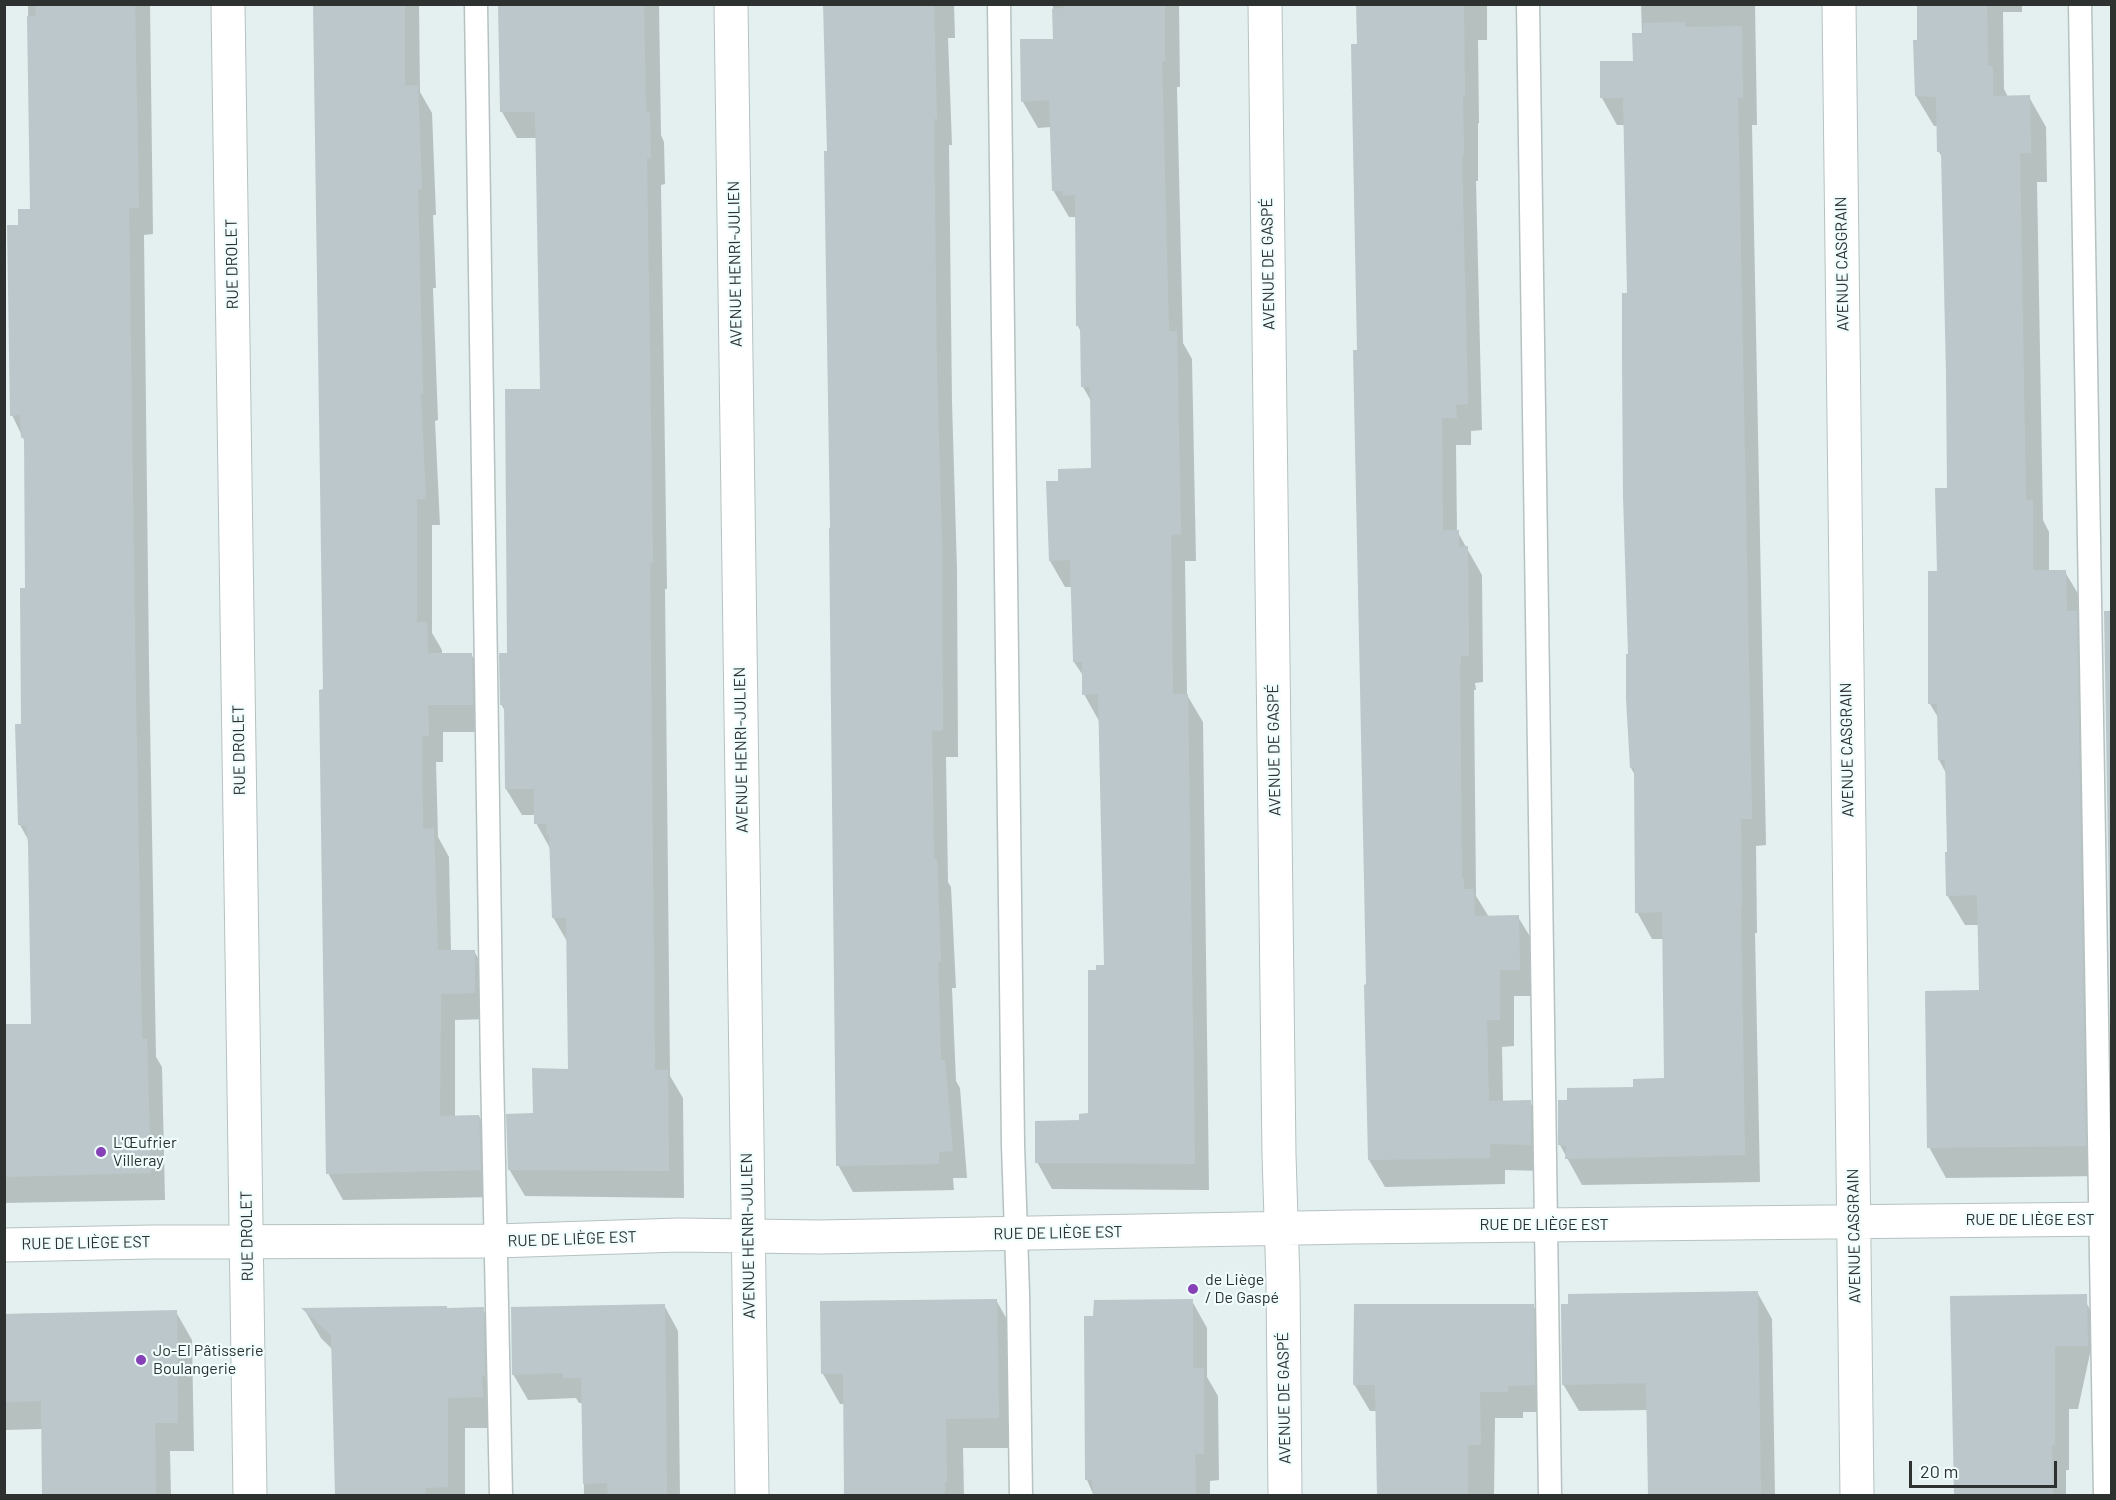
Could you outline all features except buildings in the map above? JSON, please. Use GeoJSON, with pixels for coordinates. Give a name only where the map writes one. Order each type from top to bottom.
{"type":"FeatureCollection","features":[{"type":"Feature","properties":{"kind":"street","name":"RUE DROLET"},"geometry":{"type":"LineString","coordinates":[[228,4],[250,1496]]}},
{"type":"Feature","properties":{"kind":"street","name":"AVENUE HENRI-JULIEN"},"geometry":{"type":"LineString","coordinates":[[731,4],[752,1496]]}},
{"type":"Feature","properties":{"kind":"street","name":"AVENUE DE GASPÉ"},"geometry":{"type":"LineString","coordinates":[[1265,4],[1285,1496]]}},
{"type":"Feature","properties":{"kind":"street","name":"AVENUE CASGRAIN"},"geometry":{"type":"LineString","coordinates":[[1839,4],[1857,1496]]}},
{"type":"Feature","properties":{"kind":"street","name":"RUE DE LIÈGE EST"},"geometry":{"type":"LineString","coordinates":[[4,1245],[151,1242],[496,1241],[679,1235],[797,1238],[1281,1228],[2106,1219]]}},
{"type":"Feature","properties":{"kind":"lane"},"geometry":{"type":"LineString","coordinates":[[476,4],[501,1496]]}},
{"type":"Feature","properties":{"kind":"lane"},"geometry":{"type":"LineString","coordinates":[[999,4],[1015,1233],[1021,1496]]}},
{"type":"Feature","properties":{"kind":"lane"},"geometry":{"type":"LineString","coordinates":[[1528,4],[1550,1496]]}},
{"type":"Feature","properties":{"kind":"lane"},"geometry":{"type":"LineString","coordinates":[[2080,4],[2106,1219],[2105,1496]]}},
{"type":"Feature","properties":{"kind":"place","name":"L'Œufrier Villeray"},"geometry":{"type":"Point","coordinates":[101,1152]}},
{"type":"Feature","properties":{"kind":"place","name":"de Liège / De Gaspé"},"geometry":{"type":"Point","coordinates":[1193,1289]}},
{"type":"Feature","properties":{"kind":"place","name":"Jo-El Pâtisserie Boulangerie"},"geometry":{"type":"Point","coordinates":[141,1360]}}]}
